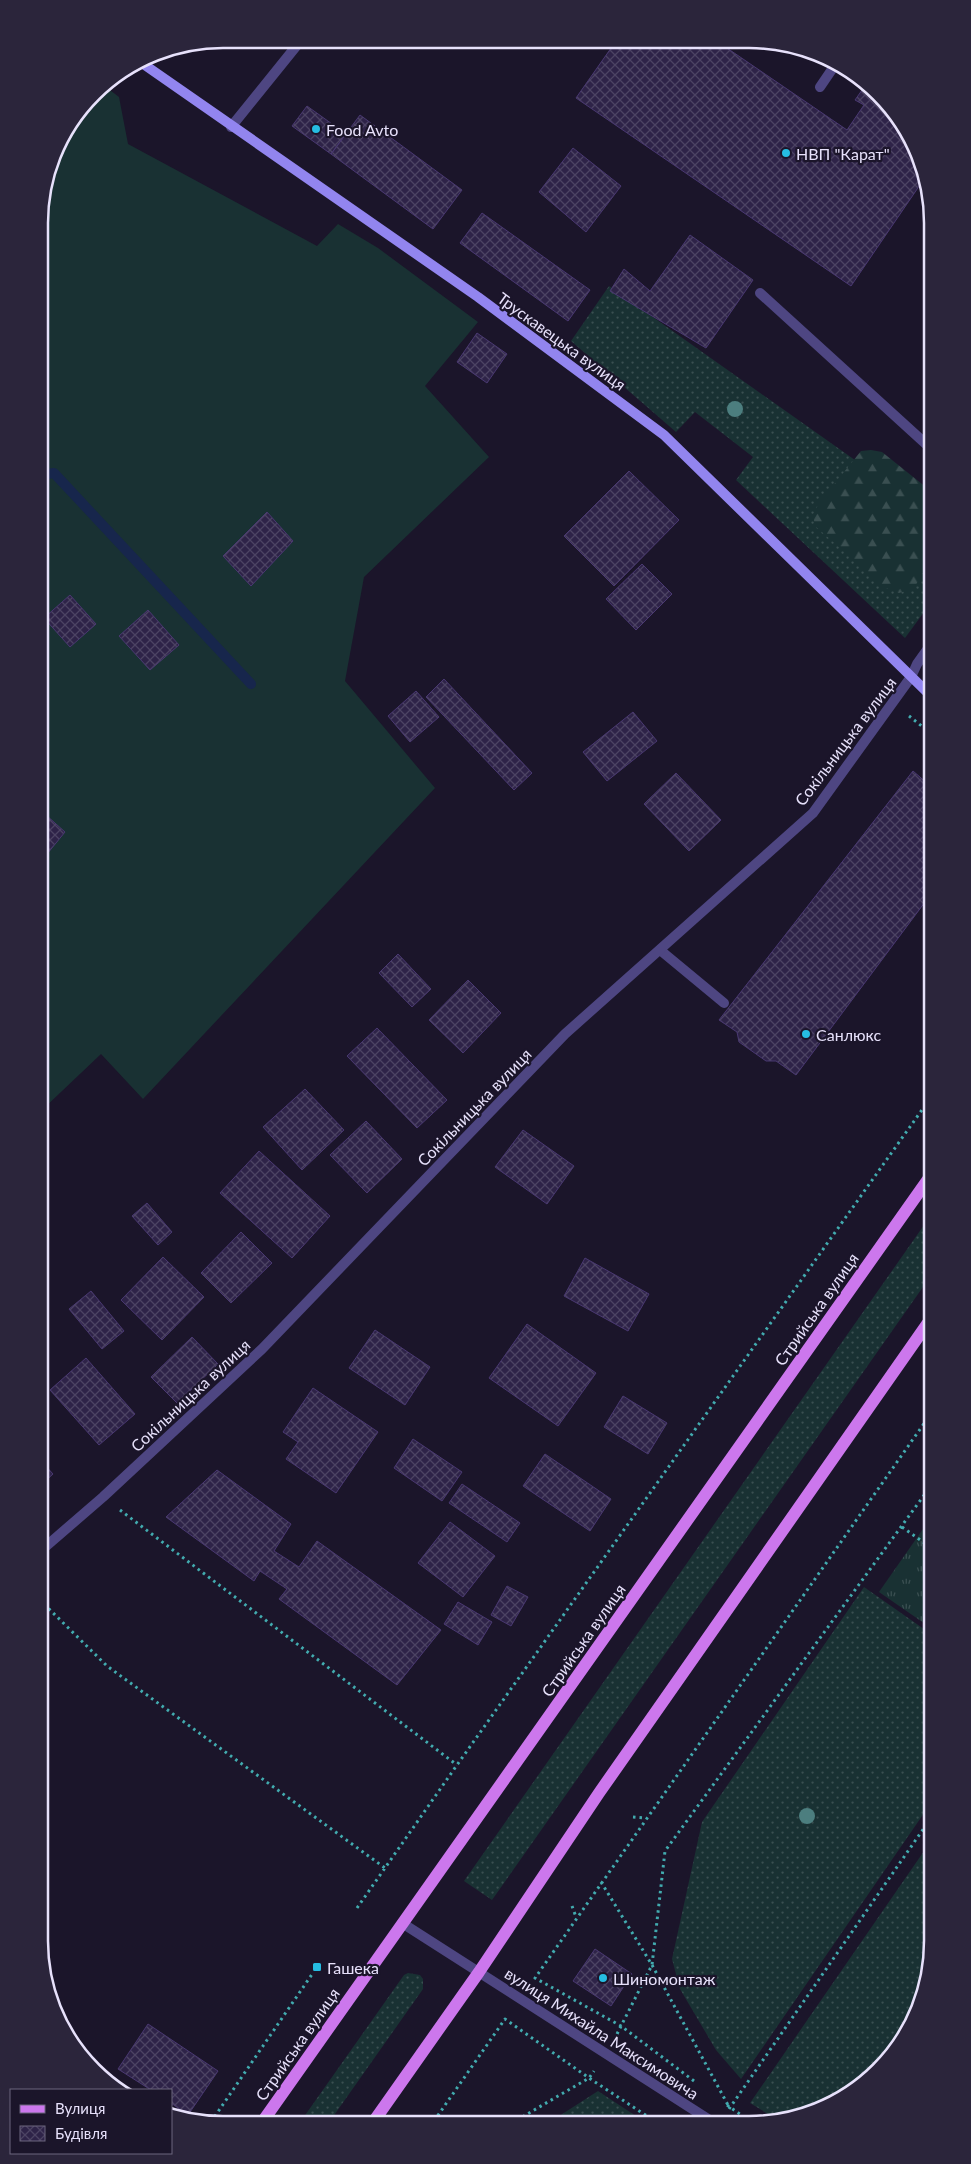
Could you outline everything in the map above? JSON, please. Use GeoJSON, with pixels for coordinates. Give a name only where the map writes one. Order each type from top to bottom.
{"type":"FeatureCollection","features":[{"type":"Feature","properties":{"kind":"main road","name":"Стрийська вулиця"},"geometry":{"type":"LineString","coordinates":[[267,2116],[923,1186]]}},
{"type":"Feature","properties":{"kind":"main road"},"geometry":{"type":"LineString","coordinates":[[378,2116],[479,1972],[599,1793],[923,1329]]}},
{"type":"Feature","properties":{"kind":"street"},"geometry":{"type":"LineString","coordinates":[[231,127],[295,48]]}},
{"type":"Feature","properties":{"kind":"street","name":"Трускавецька вулиця"},"geometry":{"type":"LineString","coordinates":[[146,66],[231,127],[478,297],[664,434],[924,689]]}},
{"type":"Feature","properties":{"kind":"street"},"geometry":{"type":"LineString","coordinates":[[820,87],[832,69]]}},
{"type":"Feature","properties":{"kind":"street"},"geometry":{"type":"LineString","coordinates":[[760,293],[924,442]]}},
{"type":"Feature","properties":{"kind":"street","name":"Сокільницька вулиця"},"geometry":{"type":"LineString","coordinates":[[48,1545],[103,1497],[262,1349],[565,1034],[813,813],[911,677],[924,655]]}},
{"type":"Feature","properties":{"kind":"street"},"geometry":{"type":"LineString","coordinates":[[660,950],[724,1003]]}},
{"type":"Feature","properties":{"kind":"street","name":"вулиця Михайла Максимовича"},"geometry":{"type":"LineString","coordinates":[[402,1923],[703,2116]]}},
{"type":"Feature","properties":{"kind":"path"},"geometry":{"type":"LineString","coordinates":[[357,1908],[923,1108]]}},
{"type":"Feature","properties":{"kind":"path"},"geometry":{"type":"LineString","coordinates":[[698,2084],[621,2026],[535,1978],[923,1424]]}},
{"type":"Feature","properties":{"kind":"path"},"geometry":{"type":"LineString","coordinates":[[103,1497],[457,1765]]}},
{"type":"Feature","properties":{"kind":"path"},"geometry":{"type":"LineString","coordinates":[[524,2116],[589,2078],[606,2054],[652,1965],[665,1851],[923,1497]]}},
{"type":"Feature","properties":{"kind":"path"},"geometry":{"type":"LineString","coordinates":[[902,1527],[923,1542]]}},
{"type":"Feature","properties":{"kind":"path"},"geometry":{"type":"LineString","coordinates":[[48,1608],[107,1666],[385,1868]]}},
{"type":"Feature","properties":{"kind":"path"},"geometry":{"type":"LineString","coordinates":[[633,1817],[646,1818]]}},
{"type":"Feature","properties":{"kind":"path"},"geometry":{"type":"LineString","coordinates":[[725,2113],[923,1829]]}},
{"type":"Feature","properties":{"kind":"path"},"geometry":{"type":"LineString","coordinates":[[601,1882],[652,1965],[730,2107]]}},
{"type":"Feature","properties":{"kind":"path"},"geometry":{"type":"LineString","coordinates":[[572,1906],[576,1918]]}},
{"type":"Feature","properties":{"kind":"path"},"geometry":{"type":"LineString","coordinates":[[215,2116],[317,1967]]}},
{"type":"Feature","properties":{"kind":"path"},"geometry":{"type":"LineString","coordinates":[[438,2116],[505,2020],[647,2116]]}},
{"type":"Feature","properties":{"kind":"path"},"geometry":{"type":"LineString","coordinates":[[722,2102],[743,2116]]}},
{"type":"Feature","properties":{"kind":"green space"},"geometry":{"type":"Polygon","coordinates":[[[109,89],[119,97],[128,144],[317,246],[338,224],[378,248],[478,322],[425,386],[489,457],[364,577],[345,681],[435,788],[143,1099],[101,1054],[48,1104],[48,211],[53,177],[71,135],[91,107],[109,89]]]}},
{"type":"Feature","properties":{"kind":"green space"},"geometry":{"type":"Polygon","coordinates":[[[609,286],[924,509],[924,612],[905,638],[736,480],[753,457],[695,412],[676,432],[571,341],[609,286]]]}},
{"type":"Feature","properties":{"kind":"green space"},"geometry":{"type":"Polygon","coordinates":[[[861,451],[882,452],[924,485],[924,571],[914,588],[899,593],[886,588],[815,526],[813,515],[819,503],[861,451]]]}},
{"type":"Feature","properties":{"kind":"green space"},"geometry":{"type":"Polygon","coordinates":[[[923,1226],[923,1286],[492,1900],[464,1881],[923,1226]]]}},
{"type":"Feature","properties":{"kind":"green space"},"geometry":{"type":"Polygon","coordinates":[[[923,1529],[923,1623],[879,1592],[923,1529]]]}},
{"type":"Feature","properties":{"kind":"green space"},"geometry":{"type":"Polygon","coordinates":[[[864,1587],[923,1629],[923,1815],[741,2079],[716,2050],[680,1989],[672,1959],[702,1822],[864,1587]]]}},
{"type":"Feature","properties":{"kind":"green space"},"geometry":{"type":"Polygon","coordinates":[[[923,1852],[922,1964],[914,1998],[894,2039],[864,2073],[846,2087],[815,2103],[794,2111],[770,2115],[750,2103],[923,1852]]]}},
{"type":"Feature","properties":{"kind":"green space"},"geometry":{"type":"Polygon","coordinates":[[[408,1973],[420,1975],[423,1979],[423,1989],[334,2116],[305,2116],[404,1975],[408,1973]]]}},
{"type":"Feature","properties":{"kind":"green space"},"geometry":{"type":"Polygon","coordinates":[[[598,2091],[636,2116],[559,2116],[598,2091]]]}},
{"type":"Feature","properties":{"kind":"building","name":"НВП \"Карат\""},"geometry":{"type":"Polygon","coordinates":[[[611,48],[727,48],[847,130],[864,105],[855,100],[862,90],[880,107],[900,135],[914,166],[919,186],[851,286],[576,98],[611,48]]]}},
{"type":"Feature","properties":{"kind":"building"},"geometry":{"type":"Polygon","coordinates":[[[307,106],[346,134],[331,154],[292,126],[307,106]]]}},
{"type":"Feature","properties":{"kind":"building"},"geometry":{"type":"Polygon","coordinates":[[[360,115],[462,190],[433,229],[331,154],[360,115]]]}},
{"type":"Feature","properties":{"kind":"building"},"geometry":{"type":"Polygon","coordinates":[[[573,148],[621,186],[586,232],[539,192],[573,148]]]}},
{"type":"Feature","properties":{"kind":"building"},"geometry":{"type":"Polygon","coordinates":[[[482,213],[590,290],[568,321],[460,243],[482,213]]]}},
{"type":"Feature","properties":{"kind":"building"},"geometry":{"type":"Polygon","coordinates":[[[690,235],[753,280],[706,348],[610,291],[624,269],[650,291],[690,235]]]}},
{"type":"Feature","properties":{"kind":"building"},"geometry":{"type":"Polygon","coordinates":[[[477,333],[507,354],[487,383],[457,362],[477,333]]]}},
{"type":"Feature","properties":{"kind":"building"},"geometry":{"type":"Polygon","coordinates":[[[629,471],[679,520],[614,586],[564,536],[629,471]]]}},
{"type":"Feature","properties":{"kind":"building"},"geometry":{"type":"Polygon","coordinates":[[[267,512],[293,541],[251,586],[223,556],[267,512]]]}},
{"type":"Feature","properties":{"kind":"building"},"geometry":{"type":"Polygon","coordinates":[[[642,564],[672,594],[636,630],[606,599],[642,564]]]}},
{"type":"Feature","properties":{"kind":"building"},"geometry":{"type":"Polygon","coordinates":[[[70,595],[96,624],[70,647],[48,622],[48,614],[70,595]]]}},
{"type":"Feature","properties":{"kind":"building"},"geometry":{"type":"Polygon","coordinates":[[[148,610],[179,645],[150,670],[119,636],[148,610]]]}},
{"type":"Feature","properties":{"kind":"building"},"geometry":{"type":"Polygon","coordinates":[[[444,679],[532,773],[514,790],[426,697],[444,679]]]}},
{"type":"Feature","properties":{"kind":"building"},"geometry":{"type":"Polygon","coordinates":[[[416,691],[439,717],[410,742],[388,716],[416,691]]]}},
{"type":"Feature","properties":{"kind":"building"},"geometry":{"type":"Polygon","coordinates":[[[633,712],[657,741],[607,781],[583,752],[633,712]]]}},
{"type":"Feature","properties":{"kind":"building"},"geometry":{"type":"Polygon","coordinates":[[[913,771],[924,780],[924,904],[796,1075],[776,1061],[766,1061],[739,1042],[737,1032],[719,1020],[913,771]]]}},
{"type":"Feature","properties":{"kind":"building"},"geometry":{"type":"Polygon","coordinates":[[[676,773],[721,820],[689,851],[644,804],[676,773]]]}},
{"type":"Feature","properties":{"kind":"building"},"geometry":{"type":"Polygon","coordinates":[[[48,817],[65,832],[48,853],[48,817]]]}},
{"type":"Feature","properties":{"kind":"building"},"geometry":{"type":"Polygon","coordinates":[[[398,954],[431,989],[412,1007],[379,973],[398,954]]]}},
{"type":"Feature","properties":{"kind":"building"},"geometry":{"type":"Polygon","coordinates":[[[468,980],[501,1013],[463,1053],[429,1020],[468,980]]]}},
{"type":"Feature","properties":{"kind":"building"},"geometry":{"type":"Polygon","coordinates":[[[377,1028],[447,1100],[417,1128],[347,1056],[377,1028]]]}},
{"type":"Feature","properties":{"kind":"building"},"geometry":{"type":"Polygon","coordinates":[[[305,1089],[344,1130],[302,1170],[263,1127],[305,1089]]]}},
{"type":"Feature","properties":{"kind":"building"},"geometry":{"type":"Polygon","coordinates":[[[366,1121],[402,1159],[367,1193],[330,1155],[366,1121]]]}},
{"type":"Feature","properties":{"kind":"building"},"geometry":{"type":"Polygon","coordinates":[[[523,1130],[574,1166],[547,1204],[495,1167],[523,1130]]]}},
{"type":"Feature","properties":{"kind":"building"},"geometry":{"type":"Polygon","coordinates":[[[259,1151],[330,1216],[292,1258],[220,1193],[259,1151]]]}},
{"type":"Feature","properties":{"kind":"building"},"geometry":{"type":"Polygon","coordinates":[[[147,1203],[172,1232],[158,1245],[132,1216],[147,1203]]]}},
{"type":"Feature","properties":{"kind":"building"},"geometry":{"type":"Polygon","coordinates":[[[241,1232],[272,1263],[231,1303],[201,1273],[241,1232]]]}},
{"type":"Feature","properties":{"kind":"building"},"geometry":{"type":"Polygon","coordinates":[[[163,1257],[204,1297],[162,1340],[121,1300],[163,1257]]]}},
{"type":"Feature","properties":{"kind":"building"},"geometry":{"type":"Polygon","coordinates":[[[585,1258],[649,1294],[628,1331],[564,1296],[585,1258]]]}},
{"type":"Feature","properties":{"kind":"building"},"geometry":{"type":"Polygon","coordinates":[[[91,1291],[124,1331],[102,1349],[69,1309],[91,1291]]]}},
{"type":"Feature","properties":{"kind":"building"},"geometry":{"type":"Polygon","coordinates":[[[527,1324],[596,1373],[558,1426],[489,1378],[527,1324]]]}},
{"type":"Feature","properties":{"kind":"building"},"geometry":{"type":"Polygon","coordinates":[[[375,1330],[430,1367],[405,1405],[349,1368],[375,1330]]]}},
{"type":"Feature","properties":{"kind":"building"},"geometry":{"type":"Polygon","coordinates":[[[192,1337],[218,1364],[177,1403],[151,1377],[192,1337]]]}},
{"type":"Feature","properties":{"kind":"building"},"geometry":{"type":"Polygon","coordinates":[[[86,1358],[135,1414],[99,1445],[50,1390],[86,1358]]]}},
{"type":"Feature","properties":{"kind":"building"},"geometry":{"type":"Polygon","coordinates":[[[313,1388],[378,1432],[336,1493],[286,1459],[298,1442],[283,1432],[313,1388]]]}},
{"type":"Feature","properties":{"kind":"building"},"geometry":{"type":"Polygon","coordinates":[[[623,1396],[667,1423],[648,1454],[604,1427],[623,1396]]]}},
{"type":"Feature","properties":{"kind":"building"},"geometry":{"type":"Polygon","coordinates":[[[413,1439],[462,1472],[442,1501],[394,1468],[413,1439]]]}},
{"type":"Feature","properties":{"kind":"building"},"geometry":{"type":"Polygon","coordinates":[[[545,1454],[611,1499],[590,1531],[523,1486],[545,1454]]]}},
{"type":"Feature","properties":{"kind":"building"},"geometry":{"type":"Polygon","coordinates":[[[48,1468],[53,1474],[48,1478],[48,1468]]]}},
{"type":"Feature","properties":{"kind":"building"},"geometry":{"type":"Polygon","coordinates":[[[217,1470],[291,1524],[274,1551],[299,1567],[317,1541],[441,1630],[397,1685],[279,1599],[287,1589],[260,1571],[254,1581],[166,1517],[217,1470]]]}},
{"type":"Feature","properties":{"kind":"building"},"geometry":{"type":"Polygon","coordinates":[[[462,1484],[520,1523],[507,1542],[449,1503],[462,1484]]]}},
{"type":"Feature","properties":{"kind":"building"},"geometry":{"type":"Polygon","coordinates":[[[450,1522],[495,1556],[463,1597],[418,1563],[450,1522]]]}},
{"type":"Feature","properties":{"kind":"building"},"geometry":{"type":"Polygon","coordinates":[[[507,1586],[528,1597],[511,1626],[491,1615],[507,1586]]]}},
{"type":"Feature","properties":{"kind":"building"},"geometry":{"type":"Polygon","coordinates":[[[458,1602],[492,1622],[478,1645],[444,1624],[458,1602]]]}},
{"type":"Feature","properties":{"kind":"building","name":"Шиномонтаж"},"geometry":{"type":"Polygon","coordinates":[[[595,1949],[632,1974],[611,2006],[573,1981],[595,1949]]]}},
{"type":"Feature","properties":{"kind":"building"},"geometry":{"type":"Polygon","coordinates":[[[148,2024],[218,2071],[189,2113],[184,2112],[172,2104],[172,2089],[149,2089],[118,2069],[148,2024]]]}},
{"type":"Feature","properties":{"kind":"waterway"},"geometry":{"type":"LineString","coordinates":[[48,474],[54,473],[251,684]]}},
{"type":"Feature","properties":{"kind":"place","name":"Food Avto"},"geometry":{"type":"Point","coordinates":[316,129]}},
{"type":"Feature","properties":{"kind":"place","name":"НВП \"Карат\""},"geometry":{"type":"Point","coordinates":[786,153]}},
{"type":"Feature","properties":{"kind":"place","name":"Санлюкс"},"geometry":{"type":"Point","coordinates":[806,1034]}},
{"type":"Feature","properties":{"kind":"place","name":"Гашека"},"geometry":{"type":"Point","coordinates":[317,1967]}},
{"type":"Feature","properties":{"kind":"place","name":"Шиномонтаж"},"geometry":{"type":"Point","coordinates":[603,1978]}}]}
